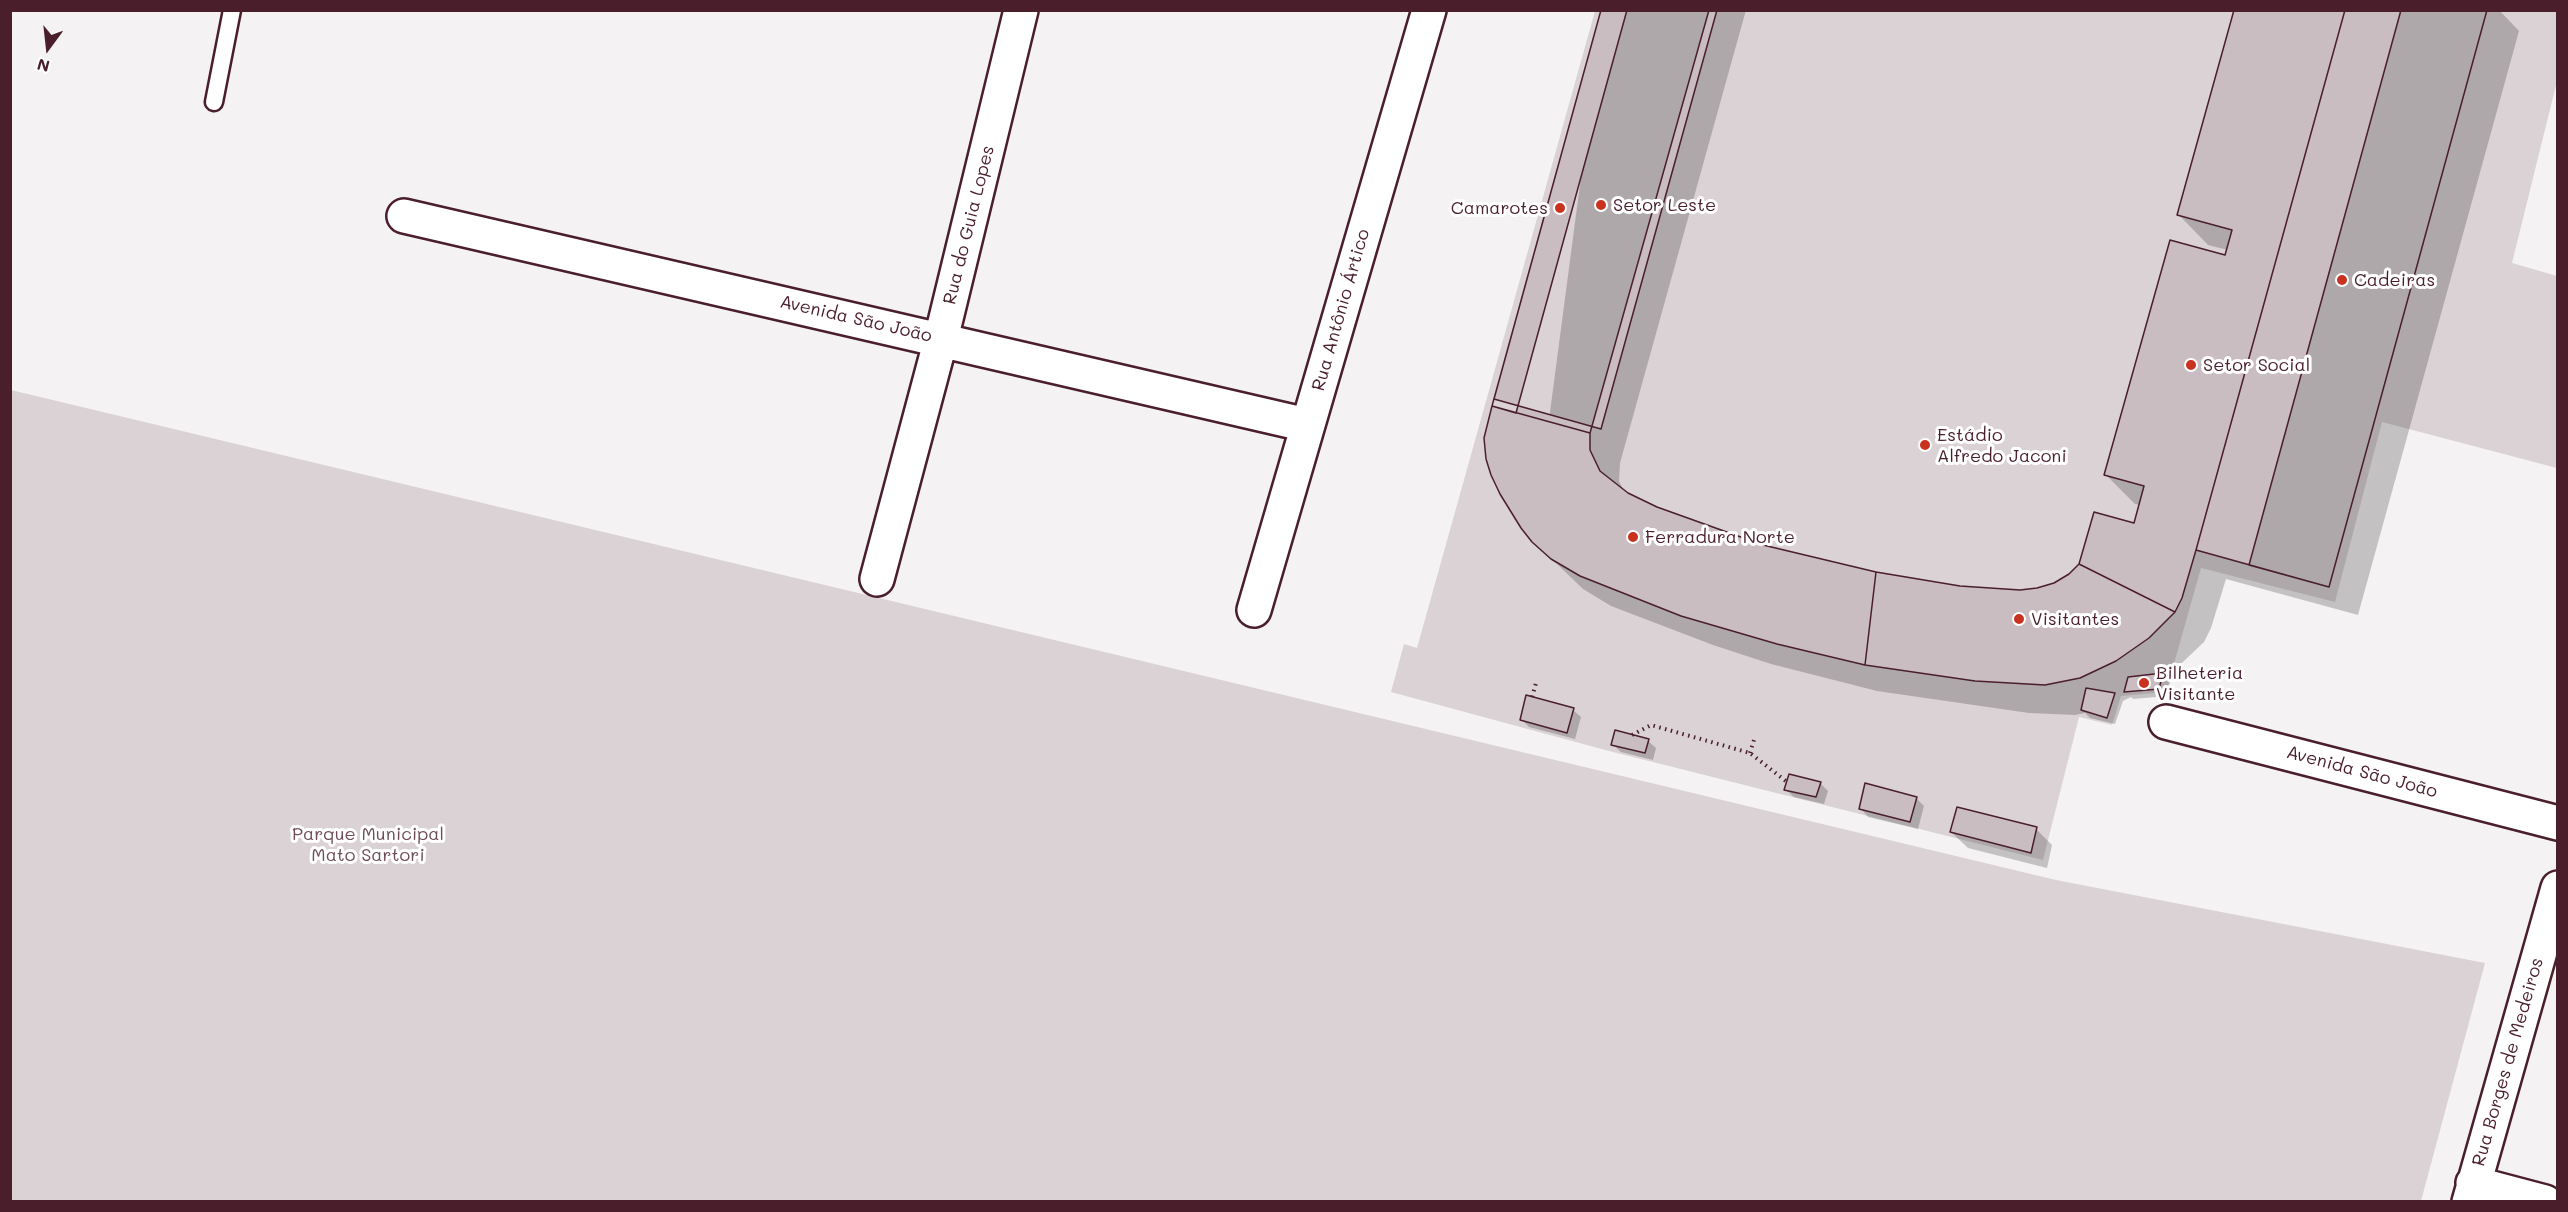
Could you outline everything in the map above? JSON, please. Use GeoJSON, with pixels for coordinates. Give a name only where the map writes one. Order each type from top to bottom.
{"type":"FeatureCollection","features":[{"type":"Feature","properties":{"kind":"street","name":"Rua do Guia Lopes"},"geometry":{"type":"LineString","coordinates":[[877,579],[941,339],[1021,10]]}},
{"type":"Feature","properties":{"kind":"street","name":"Rua Antônio Ártico"},"geometry":{"type":"LineString","coordinates":[[1254,610],[1429,10]]}},
{"type":"Feature","properties":{"kind":"street","name":"Avenida São João"},"geometry":{"type":"LineString","coordinates":[[404,216],[1307,425]]}},
{"type":"Feature","properties":{"kind":"street","name":"Avenida São João"},"geometry":{"type":"LineString","coordinates":[[2166,722],[2558,823]]}},
{"type":"Feature","properties":{"kind":"street","name":"Rua Borges de Medeiros"},"geometry":{"type":"LineString","coordinates":[[2471,1192],[2558,888]]}},
{"type":"Feature","properties":{"kind":"street"},"geometry":{"type":"LineString","coordinates":[[2471,1192],[2545,1202]]}},
{"type":"Feature","properties":{"kind":"lane"},"geometry":{"type":"LineString","coordinates":[[214,102],[232,10]]}},
{"type":"Feature","properties":{"kind":"path"},"geometry":{"type":"LineString","coordinates":[[1532,697],[1536,684]]}},
{"type":"Feature","properties":{"kind":"path"},"geometry":{"type":"LineString","coordinates":[[1632,735],[1651,725],[1750,753],[1787,782]]}},
{"type":"Feature","properties":{"kind":"path"},"geometry":{"type":"LineString","coordinates":[[1750,753],[1754,740]]}},
{"type":"Feature","properties":{"kind":"green space","name":"Estádio Alfredo Jaconi"},"geometry":{"type":"Polygon","coordinates":[[[1595,11],[2557,11],[2557,81],[2512,263],[2557,276],[2557,468],[2382,422],[2335,602],[2201,568],[2166,692],[2121,696],[2112,725],[2079,717],[2043,860],[1609,751],[1391,692],[1404,644],[1417,648],[1595,11]]]}},
{"type":"Feature","properties":{"kind":"green space","name":"Parque Municipal Mato Sartori"},"geometry":{"type":"Polygon","coordinates":[[[11,390],[2056,880],[2485,963],[2421,1201],[11,1201],[11,390]]]}},
{"type":"Feature","properties":{"kind":"building","name":"Setor Leste"},"geometry":{"type":"Polygon","coordinates":[[[1601,10],[1717,10],[1601,429],[1494,399],[1601,10]]]}},
{"type":"Feature","properties":{"kind":"building","name":"Setor Leste"},"geometry":{"type":"Polygon","coordinates":[[[1601,10],[1709,10],[1590,433],[1492,406],[1601,10]]]}},
{"type":"Feature","properties":{"kind":"building","name":"Camarotes"},"geometry":{"type":"Polygon","coordinates":[[[1601,10],[1627,10],[1516,413],[1492,406],[1601,10]]]}},
{"type":"Feature","properties":{"kind":"building","name":"Setor Social"},"geometry":{"type":"Polygon","coordinates":[[[2234,10],[2345,10],[2196,550],[2182,598],[2175,612],[2079,564],[2094,512],[2134,523],[2144,486],[2104,475],[2170,240],[2225,255],[2232,230],[2177,215],[2234,10]]]}},
{"type":"Feature","properties":{"kind":"building","name":"Cadeiras"},"geometry":{"type":"Polygon","coordinates":[[[2345,10],[2487,10],[2329,587],[2196,550],[2345,10]]]}},
{"type":"Feature","properties":{"kind":"building","name":"Cadeiras"},"geometry":{"type":"Polygon","coordinates":[[[2401,10],[2487,10],[2329,587],[2249,565],[2401,10]]]}},
{"type":"Feature","properties":{"kind":"building","name":"Ferradura Norte"},"geometry":{"type":"Polygon","coordinates":[[[1492,406],[1590,433],[1590,450],[1600,471],[1628,493],[1657,507],[1763,545],[1876,572],[1865,665],[1777,644],[1681,616],[1580,576],[1551,559],[1532,542],[1521,528],[1491,475],[1486,459],[1484,438],[1492,406]]]}},
{"type":"Feature","properties":{"kind":"building","name":"Visitantes"},"geometry":{"type":"Polygon","coordinates":[[[2079,564],[2175,612],[2149,638],[2116,661],[2080,678],[2045,685],[1975,681],[1865,665],[1876,572],[1960,586],[2020,590],[2054,583],[2069,574],[2079,564]]]}},
{"type":"Feature","properties":{"kind":"building","name":"Bilheteria Visitante"},"geometry":{"type":"Polygon","coordinates":[[[2163,673],[2159,689],[2124,692],[2128,677],[2163,673]]]}},
{"type":"Feature","properties":{"kind":"building"},"geometry":{"type":"Polygon","coordinates":[[[2086,688],[2115,693],[2107,718],[2081,710],[2086,688]]]}},
{"type":"Feature","properties":{"kind":"building"},"geometry":{"type":"Polygon","coordinates":[[[1526,695],[1574,708],[1567,733],[1520,720],[1526,695]]]}},
{"type":"Feature","properties":{"kind":"building"},"geometry":{"type":"Polygon","coordinates":[[[1615,730],[1649,739],[1645,753],[1611,745],[1615,730]]]}},
{"type":"Feature","properties":{"kind":"building"},"geometry":{"type":"Polygon","coordinates":[[[1789,774],[1821,782],[1816,797],[1784,790],[1789,774]]]}},
{"type":"Feature","properties":{"kind":"building"},"geometry":{"type":"Polygon","coordinates":[[[1865,783],[1917,797],[1910,822],[1859,809],[1865,783]]]}},
{"type":"Feature","properties":{"kind":"building"},"geometry":{"type":"Polygon","coordinates":[[[1957,807],[2037,827],[2031,853],[1950,832],[1957,807]]]}},
{"type":"Feature","properties":{"kind":"place","name":"Setor Leste"},"geometry":{"type":"Point","coordinates":[1601,205]}},
{"type":"Feature","properties":{"kind":"place","name":"Camarotes"},"geometry":{"type":"Point","coordinates":[1560,208]}},
{"type":"Feature","properties":{"kind":"place","name":"Cadeiras"},"geometry":{"type":"Point","coordinates":[2342,280]}},
{"type":"Feature","properties":{"kind":"place","name":"Setor Social"},"geometry":{"type":"Point","coordinates":[2191,365]}},
{"type":"Feature","properties":{"kind":"place","name":"Estádio Alfredo Jaconi"},"geometry":{"type":"Point","coordinates":[1925,445]}},
{"type":"Feature","properties":{"kind":"place","name":"Ferradura Norte"},"geometry":{"type":"Point","coordinates":[1633,537]}},
{"type":"Feature","properties":{"kind":"place","name":"Visitantes"},"geometry":{"type":"Point","coordinates":[2019,619]}},
{"type":"Feature","properties":{"kind":"place","name":"Bilheteria Visitante"},"geometry":{"type":"Point","coordinates":[2144,683]}}]}
